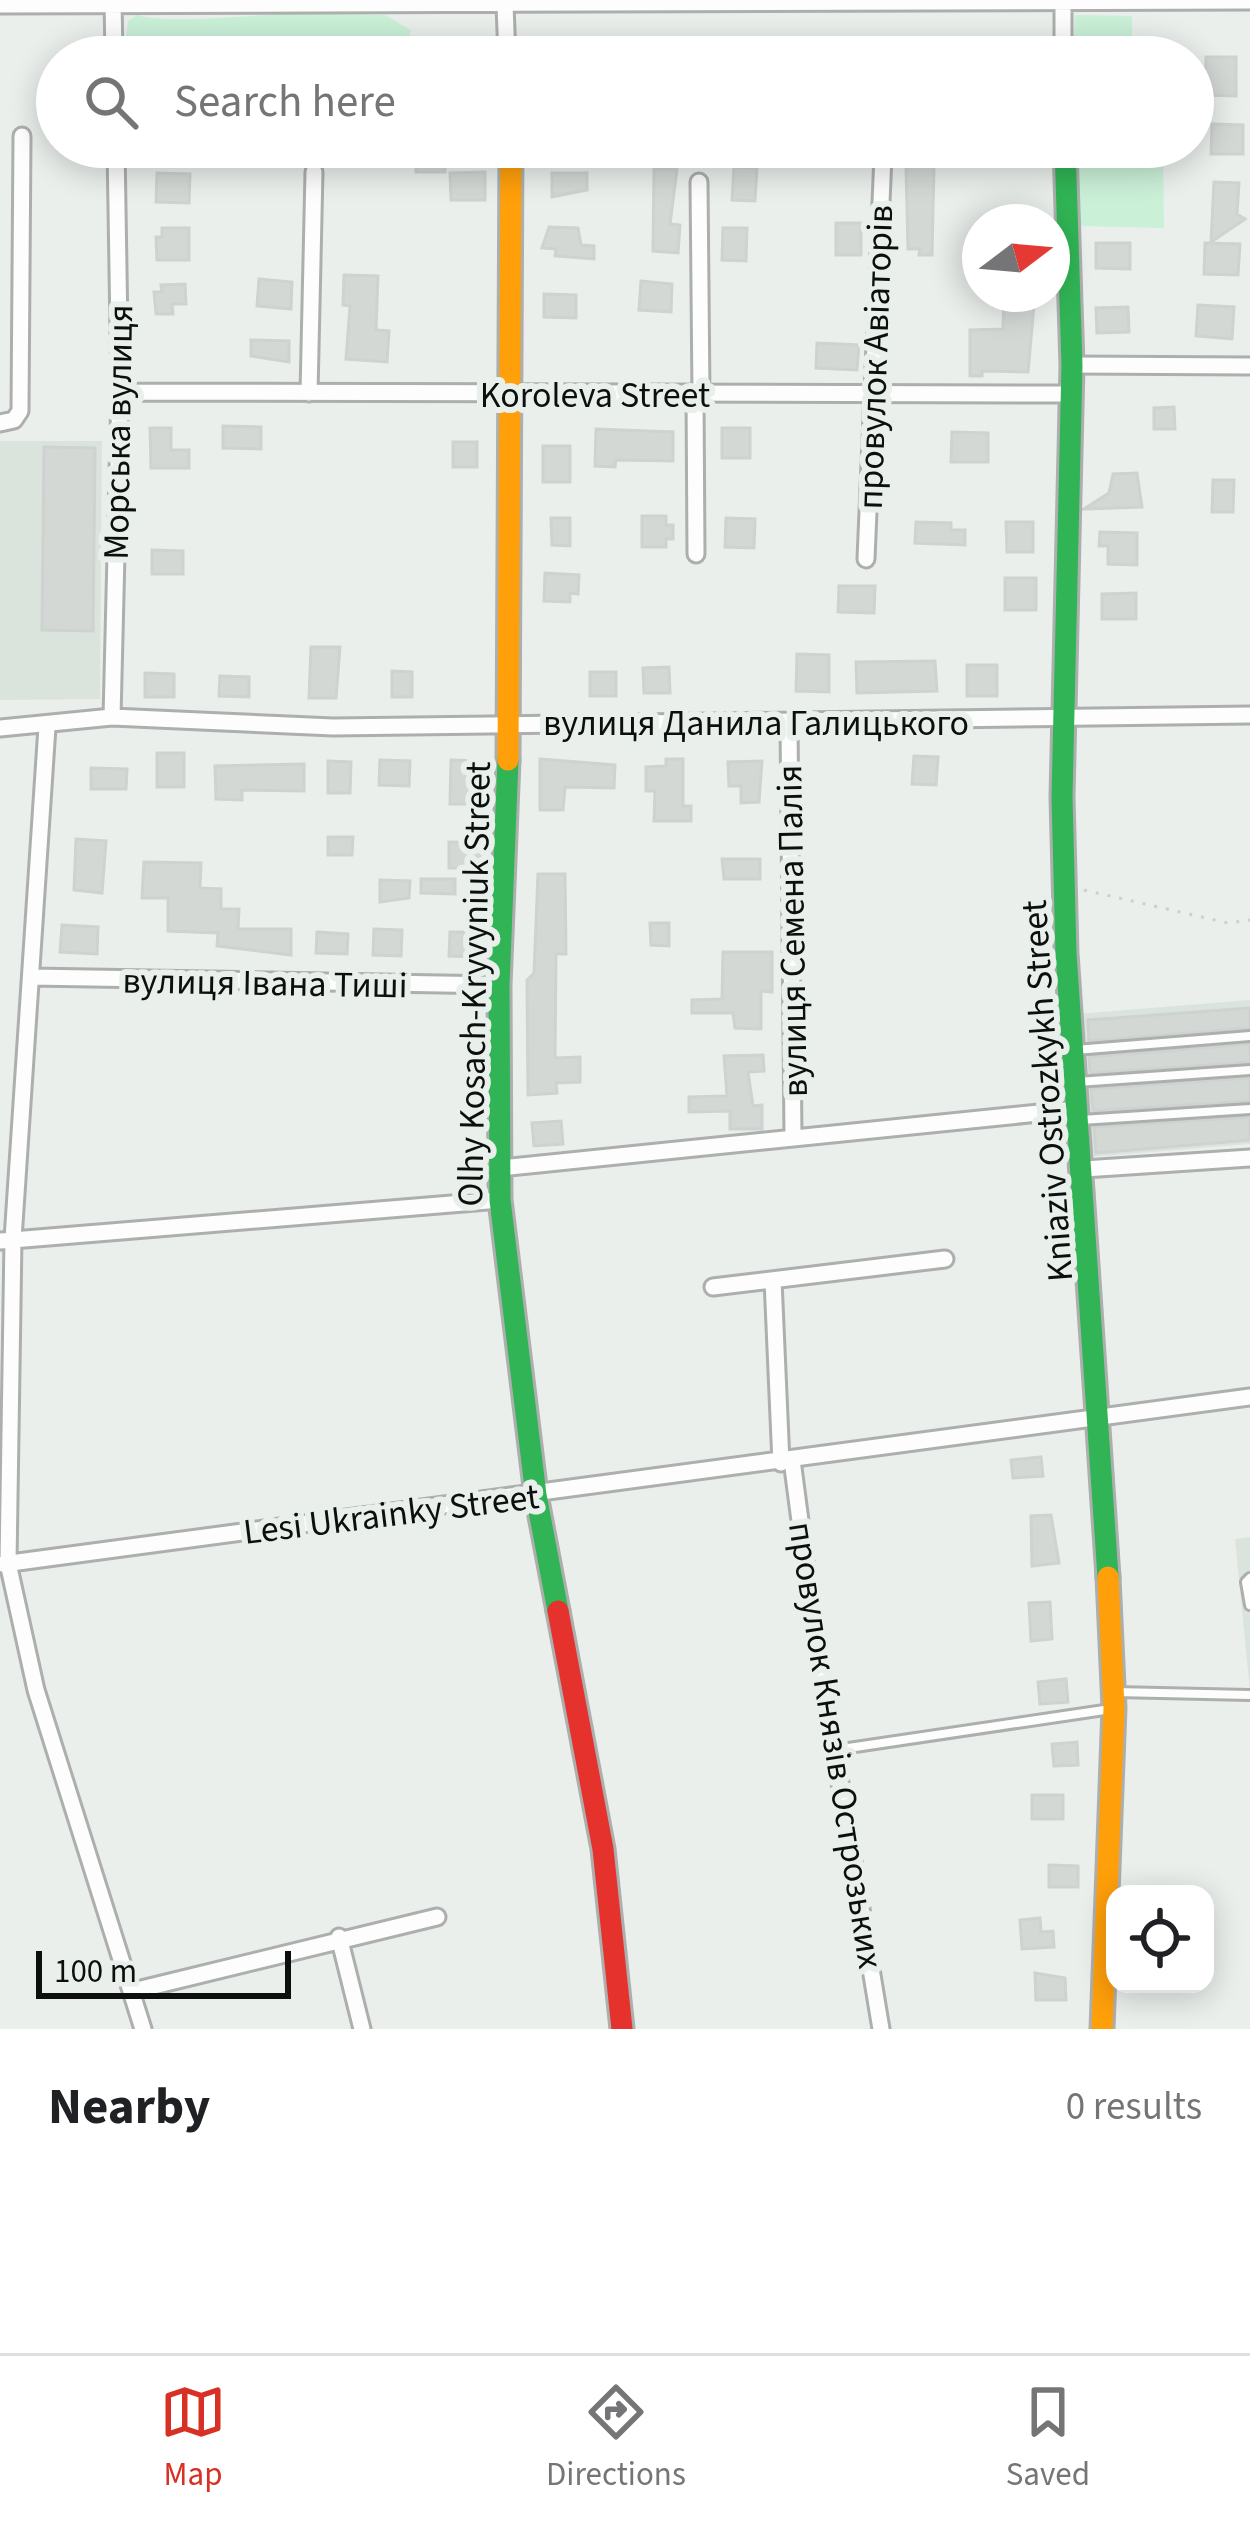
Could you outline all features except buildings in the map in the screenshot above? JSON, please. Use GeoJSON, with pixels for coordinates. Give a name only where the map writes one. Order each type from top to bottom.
{"type":"FeatureCollection","features":[{"type":"Feature","properties":{"kind":"street"},"geometry":{"type":"LineString","coordinates":[[0,5],[1250,1]]}},
{"type":"Feature","properties":{"kind":"street"},"geometry":{"type":"LineString","coordinates":[[1062,2],[1063,36]]}},
{"type":"Feature","properties":{"kind":"street"},"geometry":{"type":"LineString","coordinates":[[113,3],[114,36]]}},
{"type":"Feature","properties":{"kind":"street"},"geometry":{"type":"LineString","coordinates":[[506,5],[507,36]]}},
{"type":"Feature","properties":{"kind":"street"},"geometry":{"type":"LineString","coordinates":[[0,424],[14,420],[20,411],[22,136]]}},
{"type":"Feature","properties":{"kind":"street","name":"Морська вулиця"},"geometry":{"type":"LineString","coordinates":[[112,717],[120,392],[116,168]]}},
{"type":"Feature","properties":{"kind":"street","name":"Olhy Kosach-Kryvyniuk Street"},"geometry":{"type":"LineString","coordinates":[[511,168],[506,396],[510,722],[499,985],[500,1200],[536,1495],[603,1849],[622,2029]]}},
{"type":"Feature","properties":{"kind":"street","name":"провулок Авіаторів"},"geometry":{"type":"LineString","coordinates":[[866,559],[882,168]]}},
{"type":"Feature","properties":{"kind":"street","name":"Kniaziv Ostrozkykh Street"},"geometry":{"type":"LineString","coordinates":[[1066,168],[1072,364],[1064,886],[1114,1700],[1102,2029]]}},
{"type":"Feature","properties":{"kind":"street"},"geometry":{"type":"LineString","coordinates":[[309,393],[314,172]]}},
{"type":"Feature","properties":{"kind":"street"},"geometry":{"type":"LineString","coordinates":[[696,554],[699,182]]}},
{"type":"Feature","properties":{"kind":"street"},"geometry":{"type":"LineString","coordinates":[[1072,364],[1250,366]]}},
{"type":"Feature","properties":{"kind":"street","name":"Koroleva Street"},"geometry":{"type":"LineString","coordinates":[[120,392],[1069,394]]}},
{"type":"Feature","properties":{"kind":"street","name":"вулиця Данила Галицького"},"geometry":{"type":"LineString","coordinates":[[0,728],[46,728],[112,717],[333,727],[1250,715]]}},
{"type":"Feature","properties":{"kind":"street","name":"вулиця Семена Палія"},"geometry":{"type":"LineString","coordinates":[[789,724],[793,1138]]}},
{"type":"Feature","properties":{"kind":"street"},"geometry":{"type":"LineString","coordinates":[[46,728],[31,977],[7,1240],[4,1563],[36,1690],[133,1991],[137,2028]]}},
{"type":"Feature","properties":{"kind":"street","name":"вулиця Івана Тиші"},"geometry":{"type":"LineString","coordinates":[[31,977],[499,985]]}},
{"type":"Feature","properties":{"kind":"street"},"geometry":{"type":"LineString","coordinates":[[500,1168],[1078,1114]]}},
{"type":"Feature","properties":{"kind":"street"},"geometry":{"type":"LineString","coordinates":[[1084,1169],[1250,1158]]}},
{"type":"Feature","properties":{"kind":"street"},"geometry":{"type":"LineString","coordinates":[[7,1240],[500,1200]]}},
{"type":"Feature","properties":{"kind":"street"},"geometry":{"type":"LineString","coordinates":[[713,1287],[945,1259]]}},
{"type":"Feature","properties":{"kind":"street"},"geometry":{"type":"LineString","coordinates":[[772,1280],[787,1461]]}},
{"type":"Feature","properties":{"kind":"street","name":"Lesi Ukrainky Street"},"geometry":{"type":"LineString","coordinates":[[4,1563],[1250,1397]]}},
{"type":"Feature","properties":{"kind":"street","name":"провулок Князів Острозьких"},"geometry":{"type":"LineString","coordinates":[[787,1461],[881,2029]]}},
{"type":"Feature","properties":{"kind":"street"},"geometry":{"type":"LineString","coordinates":[[133,1991],[437,1917]]}},
{"type":"Feature","properties":{"kind":"street"},"geometry":{"type":"LineString","coordinates":[[340,1937],[362,2029]]}},
{"type":"Feature","properties":{"kind":"lane"},"geometry":{"type":"LineString","coordinates":[[1073,1050],[1250,1036]]}},
{"type":"Feature","properties":{"kind":"lane"},"geometry":{"type":"LineString","coordinates":[[1076,1082],[1250,1070]]}},
{"type":"Feature","properties":{"kind":"lane"},"geometry":{"type":"LineString","coordinates":[[1078,1114],[1250,1109]]}},
{"type":"Feature","properties":{"kind":"lane"},"geometry":{"type":"LineString","coordinates":[[1250,1578],[1250,1605]]}},
{"type":"Feature","properties":{"kind":"lane"},"geometry":{"type":"LineString","coordinates":[[833,1750],[1114,1700],[1250,1695]]}},
{"type":"Feature","properties":{"kind":"path"},"geometry":{"type":"LineString","coordinates":[[1064,886],[1211,920],[1250,920]]}},
{"type":"Feature","properties":{"kind":"shaded area"},"geometry":{"type":"Polygon","coordinates":[[[0,441],[102,441],[100,699],[0,700],[0,441]]]}},
{"type":"Feature","properties":{"kind":"shaded area"},"geometry":{"type":"Polygon","coordinates":[[[1250,1000],[1250,1144],[1090,1157],[1076,1014],[1250,1000]]]}},
{"type":"Feature","properties":{"kind":"shaded area"},"geometry":{"type":"Polygon","coordinates":[[[1250,1537],[1250,1691],[1235,1539],[1250,1537]]]}},
{"type":"Feature","properties":{"kind":"green space"},"geometry":{"type":"Polygon","coordinates":[[[137,15],[385,15],[411,30],[409,36],[126,36],[128,21],[137,15]]]}},
{"type":"Feature","properties":{"kind":"green space"},"geometry":{"type":"Polygon","coordinates":[[[1075,15],[1132,16],[1132,36],[1074,36],[1075,15]]]}},
{"type":"Feature","properties":{"kind":"green space"},"geometry":{"type":"Polygon","coordinates":[[[1078,168],[1163,168],[1164,228],[1080,226],[1078,168]]]}},
{"type":"Feature","properties":{"kind":"traffic: fast"},"geometry":{"type":"LineString","coordinates":[[1066,168],[1072,365],[1062,797],[1066,953],[1108,1577]]}},
{"type":"Feature","properties":{"kind":"traffic: fast"},"geometry":{"type":"LineString","coordinates":[[508,760],[499,985],[500,1200],[536,1495],[558,1611]]}},
{"type":"Feature","properties":{"kind":"traffic: slow"},"geometry":{"type":"LineString","coordinates":[[508,760],[511,168]]}},
{"type":"Feature","properties":{"kind":"traffic: slow"},"geometry":{"type":"LineString","coordinates":[[1102,2029],[1114,1708],[1108,1577]]}},
{"type":"Feature","properties":{"kind":"traffic: jam"},"geometry":{"type":"LineString","coordinates":[[558,1611],[603,1849],[622,2029]]}}]}
